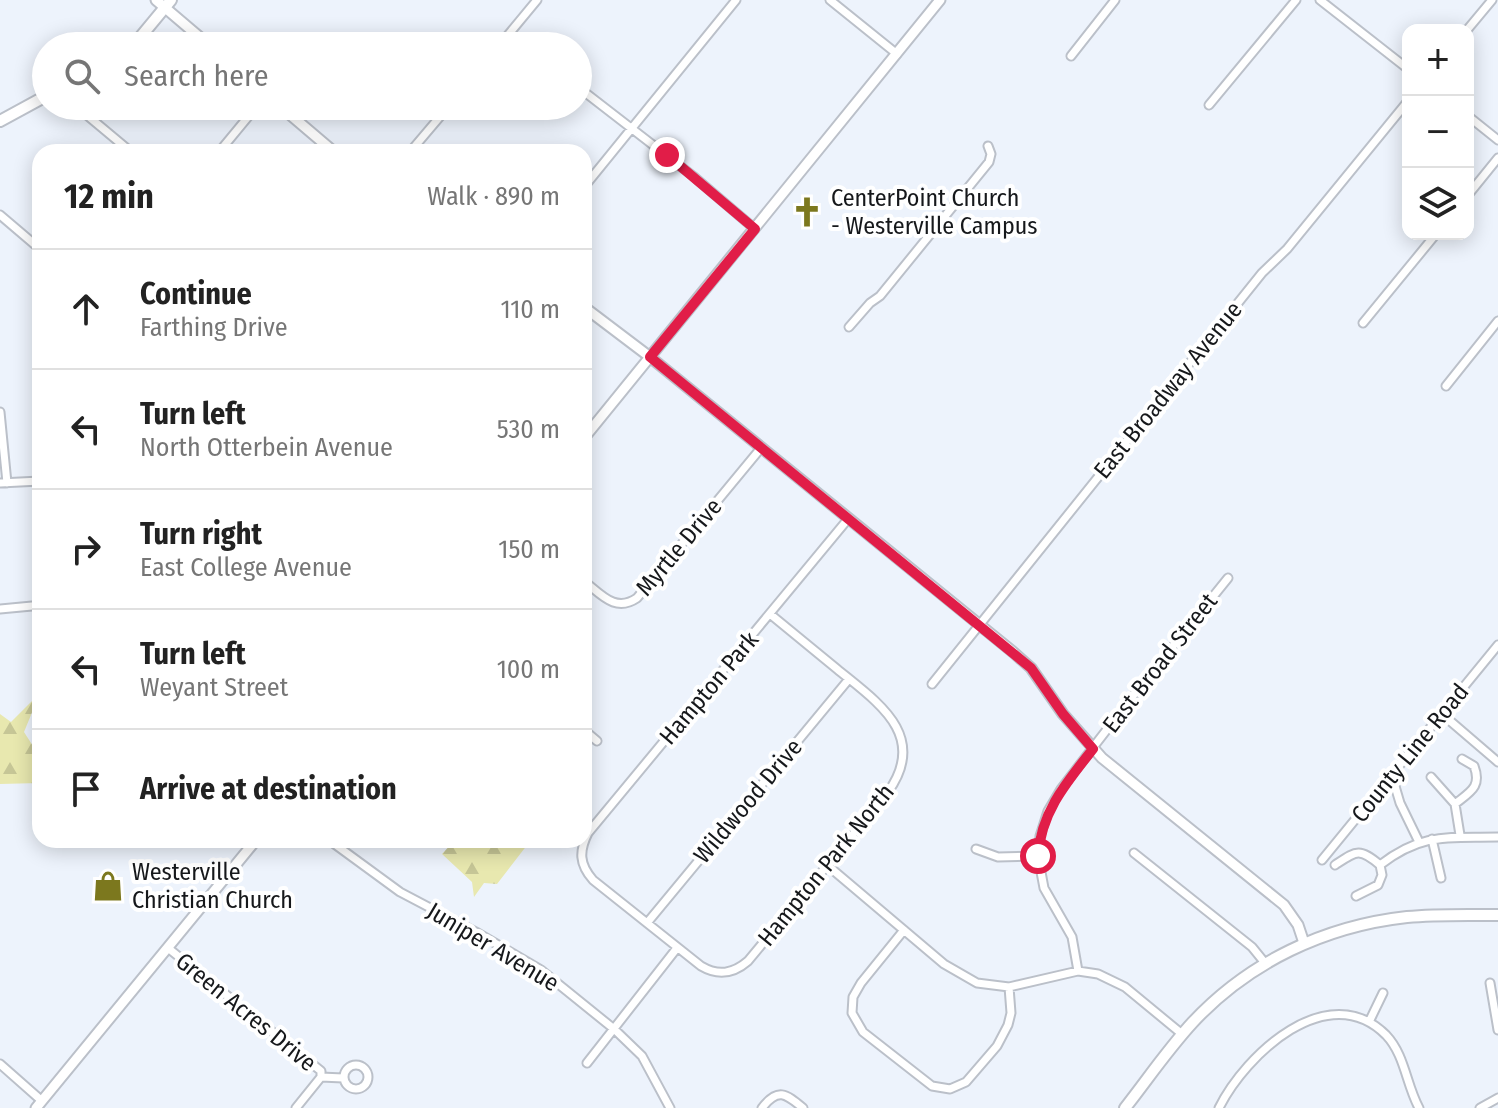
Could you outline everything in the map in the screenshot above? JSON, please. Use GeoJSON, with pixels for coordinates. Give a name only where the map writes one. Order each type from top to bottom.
{"type":"FeatureCollection","features":[{"type":"Feature","properties":{"kind":"main road"},"geometry":{"type":"LineString","coordinates":[[143,32],[164,2]]}},
{"type":"Feature","properties":{"kind":"main road"},"geometry":{"type":"LineString","coordinates":[[0,121],[32,104]]}},
{"type":"Feature","properties":{"kind":"main road"},"geometry":{"type":"LineString","coordinates":[[1125,1108],[1182,1034],[1225,992],[1265,963],[1304,943],[1363,924],[1408,917],[1498,915]]}},
{"type":"Feature","properties":{"kind":"street"},"geometry":{"type":"LineString","coordinates":[[511,32],[537,0]]}},
{"type":"Feature","properties":{"kind":"street"},"geometry":{"type":"LineString","coordinates":[[592,177],[736,0]]}},
{"type":"Feature","properties":{"kind":"street"},"geometry":{"type":"LineString","coordinates":[[830,0],[897,54]]}},
{"type":"Feature","properties":{"kind":"street"},"geometry":{"type":"LineString","coordinates":[[592,428],[940,0]]}},
{"type":"Feature","properties":{"kind":"street"},"geometry":{"type":"LineString","coordinates":[[1071,56],[1115,0]]}},
{"type":"Feature","properties":{"kind":"street"},"geometry":{"type":"LineString","coordinates":[[1209,105],[1296,0]]}},
{"type":"Feature","properties":{"kind":"street"},"geometry":{"type":"LineString","coordinates":[[1320,0],[1402,64]]}},
{"type":"Feature","properties":{"kind":"street"},"geometry":{"type":"LineString","coordinates":[[1472,24],[1491,1],[1498,8]]}},
{"type":"Feature","properties":{"kind":"street"},"geometry":{"type":"LineString","coordinates":[[164,2],[195,32]]}},
{"type":"Feature","properties":{"kind":"street"},"geometry":{"type":"LineString","coordinates":[[592,98],[755,229]]}},
{"type":"Feature","properties":{"kind":"street","name":"East Broadway Avenue"},"geometry":{"type":"LineString","coordinates":[[932,684],[1262,273],[1287,249],[1402,108]]}},
{"type":"Feature","properties":{"kind":"street"},"geometry":{"type":"LineString","coordinates":[[93,120],[121,144]]}},
{"type":"Feature","properties":{"kind":"street"},"geometry":{"type":"LineString","coordinates":[[226,144],[245,120]]}},
{"type":"Feature","properties":{"kind":"street"},"geometry":{"type":"LineString","coordinates":[[296,120],[325,144]]}},
{"type":"Feature","properties":{"kind":"street"},"geometry":{"type":"LineString","coordinates":[[417,144],[437,120]]}},
{"type":"Feature","properties":{"kind":"street"},"geometry":{"type":"LineString","coordinates":[[1474,121],[1498,140]]}},
{"type":"Feature","properties":{"kind":"street"},"geometry":{"type":"LineString","coordinates":[[849,327],[880,296],[989,162],[991,154],[988,146]]}},
{"type":"Feature","properties":{"kind":"street"},"geometry":{"type":"LineString","coordinates":[[1474,188],[1498,158]]}},
{"type":"Feature","properties":{"kind":"street"},"geometry":{"type":"LineString","coordinates":[[0,215],[32,242]]}},
{"type":"Feature","properties":{"kind":"street"},"geometry":{"type":"LineString","coordinates":[[1363,323],[1431,240]]}},
{"type":"Feature","properties":{"kind":"street"},"geometry":{"type":"LineString","coordinates":[[592,313],[1031,668],[1063,714],[1093,749],[1277,898],[1292,914],[1304,943]]}},
{"type":"Feature","properties":{"kind":"street"},"geometry":{"type":"LineString","coordinates":[[1446,386],[1498,321]]}},
{"type":"Feature","properties":{"kind":"street"},"geometry":{"type":"LineString","coordinates":[[0,412],[4,483],[32,481]]}},
{"type":"Feature","properties":{"kind":"street","name":"Myrtle Drive"},"geometry":{"type":"LineString","coordinates":[[592,587],[612,603],[624,605],[637,598],[761,448]]}},
{"type":"Feature","properties":{"kind":"street","name":"Hampton Park"},"geometry":{"type":"LineString","coordinates":[[592,828],[848,519]]}},
{"type":"Feature","properties":{"kind":"street","name":"East Broad Street"},"geometry":{"type":"LineString","coordinates":[[1038,856],[1048,811],[1061,789],[1228,578]]}},
{"type":"Feature","properties":{"kind":"street"},"geometry":{"type":"LineString","coordinates":[[0,609],[32,606]]}},
{"type":"Feature","properties":{"kind":"street"},"geometry":{"type":"LineString","coordinates":[[770,614],[849,679]]}},
{"type":"Feature","properties":{"kind":"street","name":"County Line Road"},"geometry":{"type":"LineString","coordinates":[[1322,860],[1498,645]]}},
{"type":"Feature","properties":{"kind":"street","name":"Hampton Park North"},"geometry":{"type":"LineString","coordinates":[[677,948],[704,968],[720,973],[735,970],[748,961],[894,784],[902,759],[901,736],[887,712],[849,679]]}},
{"type":"Feature","properties":{"kind":"street","name":"Wildwood Drive"},"geometry":{"type":"LineString","coordinates":[[647,923],[849,679]]}},
{"type":"Feature","properties":{"kind":"street"},"geometry":{"type":"LineString","coordinates":[[1442,714],[1498,762]]}},
{"type":"Feature","properties":{"kind":"street"},"geometry":{"type":"LineString","coordinates":[[592,737],[597,741]]}},
{"type":"Feature","properties":{"kind":"street"},"geometry":{"type":"LineString","coordinates":[[1455,804],[1476,786],[1478,780],[1474,766],[1462,759]]}},
{"type":"Feature","properties":{"kind":"street"},"geometry":{"type":"LineString","coordinates":[[1392,776],[1400,803],[1419,842]]}},
{"type":"Feature","properties":{"kind":"street"},"geometry":{"type":"LineString","coordinates":[[1431,777],[1455,804],[1460,835]]}},
{"type":"Feature","properties":{"kind":"street"},"geometry":{"type":"LineString","coordinates":[[1380,865],[1419,842],[1460,835],[1498,837]]}},
{"type":"Feature","properties":{"kind":"street"},"geometry":{"type":"LineString","coordinates":[[1432,839],[1441,878]]}},
{"type":"Feature","properties":{"kind":"street"},"geometry":{"type":"LineString","coordinates":[[0,1064],[39,1105],[249,848]]}},
{"type":"Feature","properties":{"kind":"street","name":"Juniper Avenue"},"geometry":{"type":"LineString","coordinates":[[340,848],[400,892],[541,970],[614,1029],[642,1056],[670,1108]]}},
{"type":"Feature","properties":{"kind":"street","name":"Hampton Park"},"geometry":{"type":"LineString","coordinates":[[582,848],[581,861],[593,880],[647,923]]}},
{"type":"Feature","properties":{"kind":"street"},"geometry":{"type":"LineString","coordinates":[[976,849],[998,857],[1038,856],[1044,888],[1072,937],[1078,971]]}},
{"type":"Feature","properties":{"kind":"street"},"geometry":{"type":"LineString","coordinates":[[1335,865],[1359,852],[1367,854],[1380,865],[1382,875],[1378,885],[1356,896]]}},
{"type":"Feature","properties":{"kind":"street"},"geometry":{"type":"LineString","coordinates":[[1134,853],[1252,947],[1265,963]]}},
{"type":"Feature","properties":{"kind":"street"},"geometry":{"type":"LineString","coordinates":[[827,865],[944,964],[977,983],[1009,987],[1078,971],[1098,974],[1116,981],[1182,1034]]}},
{"type":"Feature","properties":{"kind":"street"},"geometry":{"type":"LineString","coordinates":[[587,1063],[677,948],[647,923]]}},
{"type":"Feature","properties":{"kind":"street"},"geometry":{"type":"LineString","coordinates":[[904,930],[861,983],[853,997],[852,1013],[863,1032],[932,1086],[950,1089],[966,1082],[997,1046],[1011,1013],[1009,987]]}},
{"type":"Feature","properties":{"kind":"street","name":"Green Acres Drive"},"geometry":{"type":"LineString","coordinates":[[168,948],[321,1071],[321,1077]]}},
{"type":"Feature","properties":{"kind":"street"},"geometry":{"type":"LineString","coordinates":[[1490,983],[1498,1030]]}},
{"type":"Feature","properties":{"kind":"street"},"geometry":{"type":"LineString","coordinates":[[1369,1022],[1383,993]]}},
{"type":"Feature","properties":{"kind":"street"},"geometry":{"type":"LineString","coordinates":[[1219,1108],[1233,1082],[1252,1062],[1308,1019],[1336,1013],[1369,1022],[1386,1035],[1396,1047],[1419,1108]]}},
{"type":"Feature","properties":{"kind":"street"},"geometry":{"type":"LineString","coordinates":[[296,1108],[321,1077],[343,1078]]}},
{"type":"Feature","properties":{"kind":"street"},"geometry":{"type":"LineString","coordinates":[[762,1108],[772,1096],[779,1094],[803,1108]]}},
{"type":"Feature","properties":{"kind":"street"},"geometry":{"type":"LineString","coordinates":[[1480,1108],[1498,1098]]}},
{"type":"Feature","properties":{"kind":"green space"},"geometry":{"type":"Polygon","coordinates":[[[32,701],[32,712],[24,732],[32,744],[32,783],[0,784],[0,714],[11,722],[32,701]]]}},
{"type":"Feature","properties":{"kind":"green space"},"geometry":{"type":"Polygon","coordinates":[[[448,848],[525,848],[497,884],[484,883],[474,897],[472,882],[442,854],[448,848]]]}},
{"type":"Feature","properties":{"kind":"place","name":"CenterPoint Church - Westerville Campus"},"geometry":{"type":"Point","coordinates":[807,212]}},
{"type":"Feature","properties":{"kind":"place","name":"Westerville Christian Church"},"geometry":{"type":"Point","coordinates":[108,886]}},
{"type":"Feature","properties":{"kind":"route"},"geometry":{"type":"LineString","coordinates":[[667,155],[755,229],[650,357],[1031,668],[1063,714],[1093,749],[1061,789],[1048,811],[1038,856]]}}]}
